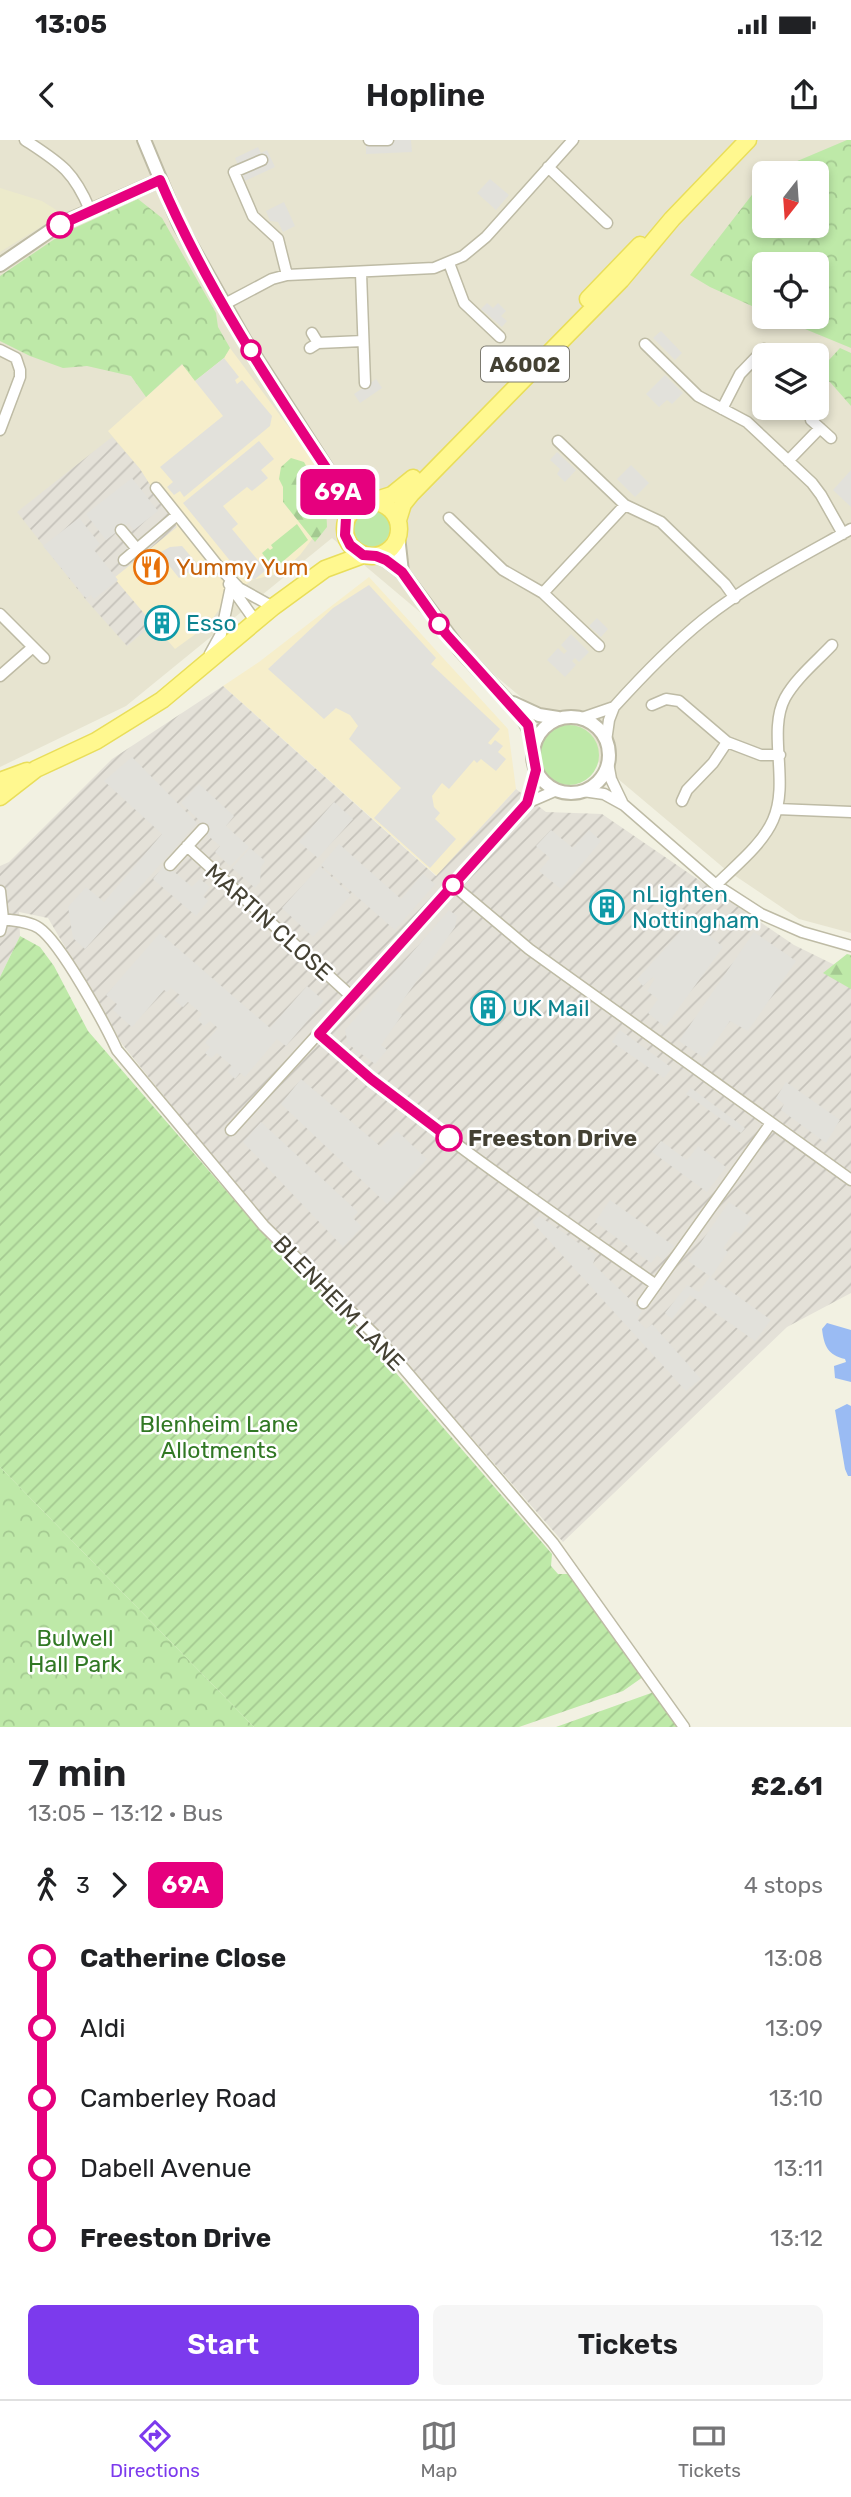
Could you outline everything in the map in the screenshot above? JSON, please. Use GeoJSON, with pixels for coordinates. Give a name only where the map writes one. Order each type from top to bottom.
{"type":"FeatureCollection","features":[{"type":"Feature","properties":{"kind":"main road","name":"A6002"},"geometry":{"type":"LineString","coordinates":[[398,528],[403,505],[411,494],[621,280],[672,219],[748,140]]}},
{"type":"Feature","properties":{"kind":"main road","name":"A6002"},"geometry":{"type":"LineString","coordinates":[[370,501],[392,495],[401,489],[653,232],[672,219]]}},
{"type":"Feature","properties":{"kind":"main road"},"geometry":{"type":"LineString","coordinates":[[0,797],[36,769],[125,723],[162,700],[273,607],[325,569],[390,549],[398,528],[388,507],[370,501],[350,512],[340,547],[325,569]]}},
{"type":"Feature","properties":{"kind":"main road"},"geometry":{"type":"LineString","coordinates":[[344,530],[350,545],[369,555]]}},
{"type":"Feature","properties":{"kind":"main road"},"geometry":{"type":"LineString","coordinates":[[0,781],[36,769]]}},
{"type":"Feature","properties":{"kind":"street"},"geometry":{"type":"LineString","coordinates":[[25,140],[60,163],[71,174],[80,186],[90,210]]}},
{"type":"Feature","properties":{"kind":"street"},"geometry":{"type":"LineString","coordinates":[[144,140],[179,224],[223,305],[337,484],[370,501]]}},
{"type":"Feature","properties":{"kind":"street"},"geometry":{"type":"LineString","coordinates":[[369,140],[388,140]]}},
{"type":"Feature","properties":{"kind":"street"},"geometry":{"type":"LineString","coordinates":[[223,305],[272,279],[287,275],[414,271],[449,264],[486,237],[573,140]]}},
{"type":"Feature","properties":{"kind":"street"},"geometry":{"type":"LineString","coordinates":[[262,160],[234,172],[253,216],[278,239],[287,275]]}},
{"type":"Feature","properties":{"kind":"street"},"geometry":{"type":"LineString","coordinates":[[548,167],[594,217],[607,223]]}},
{"type":"Feature","properties":{"kind":"street"},"geometry":{"type":"LineString","coordinates":[[0,265],[60,225],[160,180]]}},
{"type":"Feature","properties":{"kind":"street"},"geometry":{"type":"LineString","coordinates":[[449,264],[464,303],[500,337]]}},
{"type":"Feature","properties":{"kind":"street"},"geometry":{"type":"LineString","coordinates":[[361,273],[363,341],[359,369],[365,383]]}},
{"type":"Feature","properties":{"kind":"street"},"geometry":{"type":"LineString","coordinates":[[482,337],[490,328]]}},
{"type":"Feature","properties":{"kind":"street"},"geometry":{"type":"LineString","coordinates":[[312,333],[314,346],[363,341]]}},
{"type":"Feature","properties":{"kind":"street"},"geometry":{"type":"LineString","coordinates":[[507,699],[539,715],[559,718],[582,718],[614,706],[685,636],[735,598],[803,555],[847,532],[821,495],[747,422],[698,396],[645,344]]}},
{"type":"Feature","properties":{"kind":"street"},"geometry":{"type":"LineString","coordinates":[[0,350],[16,358],[20,370],[0,430]]}},
{"type":"Feature","properties":{"kind":"street"},"geometry":{"type":"LineString","coordinates":[[722,409],[740,374],[752,362]]}},
{"type":"Feature","properties":{"kind":"street"},"geometry":{"type":"LineString","coordinates":[[788,461],[815,424],[831,438]]}},
{"type":"Feature","properties":{"kind":"street"},"geometry":{"type":"LineString","coordinates":[[558,441],[625,505],[661,522],[725,584],[735,598]]}},
{"type":"Feature","properties":{"kind":"street"},"geometry":{"type":"LineString","coordinates":[[156,488],[218,566],[256,622]]}},
{"type":"Feature","properties":{"kind":"street"},"geometry":{"type":"LineString","coordinates":[[543,593],[625,505]]}},
{"type":"Feature","properties":{"kind":"street"},"geometry":{"type":"LineString","coordinates":[[124,561],[177,515]]}},
{"type":"Feature","properties":{"kind":"street"},"geometry":{"type":"LineString","coordinates":[[449,518],[503,570],[543,593],[599,646]]}},
{"type":"Feature","properties":{"kind":"street"},"geometry":{"type":"LineString","coordinates":[[398,528],[402,572]]}},
{"type":"Feature","properties":{"kind":"street"},"geometry":{"type":"LineString","coordinates":[[121,530],[137,549]]}},
{"type":"Feature","properties":{"kind":"street"},"geometry":{"type":"LineString","coordinates":[[369,555],[386,560],[402,572],[446,634],[528,725],[536,770],[527,803]]}},
{"type":"Feature","properties":{"kind":"street"},"geometry":{"type":"LineString","coordinates":[[218,566],[239,587],[273,607]]}},
{"type":"Feature","properties":{"kind":"street"},"geometry":{"type":"LineString","coordinates":[[204,667],[221,634],[231,586]]}},
{"type":"Feature","properties":{"kind":"street"},"geometry":{"type":"LineString","coordinates":[[0,614],[44,658]]}},
{"type":"Feature","properties":{"kind":"street"},"geometry":{"type":"LineString","coordinates":[[0,677],[33,647]]}},
{"type":"Feature","properties":{"kind":"street"},"geometry":{"type":"LineString","coordinates":[[716,885],[767,831],[777,809],[780,712],[785,698],[829,649],[835,662]]}},
{"type":"Feature","properties":{"kind":"street"},"geometry":{"type":"LineString","coordinates":[[665,685],[666,699]]}},
{"type":"Feature","properties":{"kind":"street"},"geometry":{"type":"LineString","coordinates":[[652,705],[666,699],[679,701],[727,742],[761,755],[779,755]]}},
{"type":"Feature","properties":{"kind":"street"},"geometry":{"type":"LineString","coordinates":[[614,706],[607,729],[608,762],[611,779],[624,805]]}},
{"type":"Feature","properties":{"kind":"street"},"geometry":{"type":"LineString","coordinates":[[533,748],[545,727],[559,718]]}},
{"type":"Feature","properties":{"kind":"street"},"geometry":{"type":"LineString","coordinates":[[582,718],[596,726],[606,741]]}},
{"type":"Feature","properties":{"kind":"street"},"geometry":{"type":"LineString","coordinates":[[683,792],[713,763],[727,742]]}},
{"type":"Feature","properties":{"kind":"street"},"geometry":{"type":"LineString","coordinates":[[583,791],[601,778],[608,762]]}},
{"type":"Feature","properties":{"kind":"street"},"geometry":{"type":"LineString","coordinates":[[536,770],[545,782],[557,790],[604,794],[624,805],[716,885],[761,914],[802,932],[851,946]]}},
{"type":"Feature","properties":{"kind":"street"},"geometry":{"type":"LineString","coordinates":[[231,1130],[527,803],[557,790]]}},
{"type":"Feature","properties":{"kind":"street"},"geometry":{"type":"LineString","coordinates":[[777,809],[851,813]]}},
{"type":"Feature","properties":{"kind":"street","name":"MARTIN CLOSE"},"geometry":{"type":"LineString","coordinates":[[170,865],[203,829]]}},
{"type":"Feature","properties":{"kind":"street","name":"MARTIN CLOSE"},"geometry":{"type":"LineString","coordinates":[[187,846],[352,997]]}},
{"type":"Feature","properties":{"kind":"street"},"geometry":{"type":"LineString","coordinates":[[453,885],[528,949],[851,1180]]}},
{"type":"Feature","properties":{"kind":"street"},"geometry":{"type":"LineString","coordinates":[[0,891],[3,919],[0,932]]}},
{"type":"Feature","properties":{"kind":"street","name":"BLENHEIM LANE"},"geometry":{"type":"LineString","coordinates":[[3,919],[35,925],[46,934],[63,957],[117,1051],[264,1226],[376,1336],[553,1543],[684,1727]]}},
{"type":"Feature","properties":{"kind":"street"},"geometry":{"type":"LineString","coordinates":[[319,1034],[357,1068],[430,1124],[656,1285]]}},
{"type":"Feature","properties":{"kind":"street"},"geometry":{"type":"LineString","coordinates":[[643,1303],[771,1123]]}},
{"type":"Feature","properties":{"kind":"shaded area"},"geometry":{"type":"Polygon","coordinates":[[[0,140],[851,140],[851,933],[799,919],[725,869],[332,538],[126,706],[0,767],[0,140]]]}},
{"type":"Feature","properties":{"kind":"shaded area"},"geometry":{"type":"Polygon","coordinates":[[[366,140],[411,140],[412,152],[366,154],[366,140]]]}},
{"type":"Feature","properties":{"kind":"shaded area"},"geometry":{"type":"Polygon","coordinates":[[[258,147],[261,153],[267,150],[275,167],[245,181],[235,158],[258,147]]]}},
{"type":"Feature","properties":{"kind":"shaded area"},"geometry":{"type":"Polygon","coordinates":[[[490,179],[509,195],[496,210],[477,193],[490,179]]]}},
{"type":"Feature","properties":{"kind":"shaded area"},"geometry":{"type":"Polygon","coordinates":[[[0,188],[42,201],[58,211],[49,217],[47,223],[0,252],[0,188]]]}},
{"type":"Feature","properties":{"kind":"shaded area"},"geometry":{"type":"Polygon","coordinates":[[[284,202],[295,226],[283,232],[278,222],[270,221],[266,211],[284,202]]]}},
{"type":"Feature","properties":{"kind":"shaded area"},"geometry":{"type":"Polygon","coordinates":[[[487,303],[493,308],[498,303],[506,311],[501,316],[507,321],[502,327],[481,309],[487,303]]]}},
{"type":"Feature","properties":{"kind":"shaded area"},"geometry":{"type":"Polygon","coordinates":[[[661,331],[682,353],[675,360],[653,338],[661,331]]]}},
{"type":"Feature","properties":{"kind":"shaded area"},"geometry":{"type":"Polygon","coordinates":[[[230,348],[320,469],[330,501],[328,518],[300,555],[281,573],[252,580],[226,600],[208,625],[175,649],[113,578],[156,496],[140,469],[108,431],[183,364],[195,381],[224,358],[230,348]]]}},
{"type":"Feature","properties":{"kind":"shaded area"},"geometry":{"type":"Polygon","coordinates":[[[224,358],[239,377],[235,380],[237,384],[242,380],[272,416],[270,426],[184,497],[180,491],[174,495],[167,487],[173,482],[160,467],[223,416],[195,381],[224,358]]]}},
{"type":"Feature","properties":{"kind":"shaded area"},"geometry":{"type":"Polygon","coordinates":[[[665,375],[683,393],[672,404],[667,400],[659,407],[646,394],[665,375]]]}},
{"type":"Feature","properties":{"kind":"shaded area"},"geometry":{"type":"Polygon","coordinates":[[[376,379],[382,388],[360,403],[354,394],[376,379]]]}},
{"type":"Feature","properties":{"kind":"shaded area"},"geometry":{"type":"Polygon","coordinates":[[[112,437],[140,469],[177,527],[114,578],[153,624],[127,646],[86,600],[17,512],[112,437]]]}},
{"type":"Feature","properties":{"kind":"shaded area"},"geometry":{"type":"Polygon","coordinates":[[[259,441],[274,459],[261,470],[268,478],[252,491],[247,487],[223,506],[238,524],[232,529],[266,570],[254,580],[245,569],[240,573],[183,503],[259,441]]]}},
{"type":"Feature","properties":{"kind":"shaded area"},"geometry":{"type":"Polygon","coordinates":[[[557,452],[576,470],[565,482],[557,474],[560,469],[550,460],[557,452]]]}},
{"type":"Feature","properties":{"kind":"shaded area"},"geometry":{"type":"Polygon","coordinates":[[[631,465],[649,483],[635,497],[617,479],[631,465]]]}},
{"type":"Feature","properties":{"kind":"shaded area"},"geometry":{"type":"Polygon","coordinates":[[[851,470],[851,507],[833,490],[851,470]]]}},
{"type":"Feature","properties":{"kind":"shaded area"},"geometry":{"type":"Polygon","coordinates":[[[132,478],[158,511],[134,530],[128,523],[106,540],[86,514],[132,478]]]}},
{"type":"Feature","properties":{"kind":"shaded area"},"geometry":{"type":"Polygon","coordinates":[[[79,518],[100,544],[94,550],[118,580],[94,599],[91,595],[86,598],[43,546],[79,518]]]}},
{"type":"Feature","properties":{"kind":"shaded area"},"geometry":{"type":"Polygon","coordinates":[[[182,546],[199,566],[179,578],[159,553],[170,547],[182,546]]]}},
{"type":"Feature","properties":{"kind":"shaded area"},"geometry":{"type":"Polygon","coordinates":[[[369,577],[508,729],[516,789],[437,876],[223,686],[259,662],[369,577]]]}},
{"type":"Feature","properties":{"kind":"shaded area"},"geometry":{"type":"Polygon","coordinates":[[[369,585],[436,658],[431,664],[500,729],[488,743],[491,745],[495,740],[503,746],[498,752],[506,759],[496,771],[481,759],[477,763],[474,760],[449,789],[442,783],[432,796],[434,807],[440,813],[435,819],[456,839],[430,868],[374,818],[401,788],[349,739],[358,726],[350,715],[336,708],[324,719],[268,669],[333,608],[369,585]]]}},
{"type":"Feature","properties":{"kind":"shaded area"},"geometry":{"type":"Polygon","coordinates":[[[597,618],[608,629],[601,637],[589,626],[597,618]]]}},
{"type":"Feature","properties":{"kind":"shaded area"},"geometry":{"type":"Polygon","coordinates":[[[571,634],[589,652],[579,662],[575,658],[572,661],[576,665],[565,677],[547,660],[558,648],[564,654],[567,651],[561,645],[571,634]]]}},
{"type":"Feature","properties":{"kind":"shaded area"},"geometry":{"type":"Polygon","coordinates":[[[223,686],[436,876],[516,789],[546,812],[602,814],[794,945],[851,973],[851,1293],[787,1327],[563,1542],[365,1316],[275,1231],[212,1156],[122,1044],[48,918],[19,912],[20,936],[0,977],[0,866],[9,862],[112,759],[223,686]]]}},
{"type":"Feature","properties":{"kind":"shaded area"},"geometry":{"type":"Polygon","coordinates":[[[132,757],[197,823],[85,949],[73,938],[68,907],[86,887],[104,902],[162,834],[104,781],[132,757]]]}},
{"type":"Feature","properties":{"kind":"shaded area"},"geometry":{"type":"Polygon","coordinates":[[[199,784],[234,816],[226,826],[249,847],[230,866],[215,852],[220,846],[197,826],[200,821],[181,803],[199,784]]]}},
{"type":"Feature","properties":{"kind":"shaded area"},"geometry":{"type":"Polygon","coordinates":[[[334,802],[353,819],[318,858],[299,842],[334,802]]]}},
{"type":"Feature","properties":{"kind":"shaded area"},"geometry":{"type":"Polygon","coordinates":[[[551,830],[573,848],[589,830],[601,841],[561,889],[539,871],[550,858],[536,846],[551,830]]]}},
{"type":"Feature","properties":{"kind":"shaded area"},"geometry":{"type":"Polygon","coordinates":[[[339,844],[401,899],[423,874],[435,884],[395,930],[321,865],[339,844]]]}},
{"type":"Feature","properties":{"kind":"shaded area"},"geometry":{"type":"Polygon","coordinates":[[[250,848],[265,861],[261,867],[260,882],[255,888],[232,868],[250,848]]]}},
{"type":"Feature","properties":{"kind":"shaded area"},"geometry":{"type":"Polygon","coordinates":[[[165,864],[192,887],[200,879],[210,887],[203,896],[208,901],[196,916],[153,879],[165,864]]]}},
{"type":"Feature","properties":{"kind":"shaded area"},"geometry":{"type":"Polygon","coordinates":[[[320,866],[351,895],[313,937],[282,908],[320,866]]]}},
{"type":"Feature","properties":{"kind":"shaded area"},"geometry":{"type":"Polygon","coordinates":[[[449,910],[457,916],[455,927],[396,1010],[402,1015],[381,1045],[387,1050],[375,1064],[348,1044],[345,1030],[449,910]]]}},
{"type":"Feature","properties":{"kind":"shaded area"},"geometry":{"type":"Polygon","coordinates":[[[691,920],[723,947],[665,1027],[648,1013],[658,999],[647,991],[655,979],[653,977],[643,986],[637,979],[691,920]]]}},
{"type":"Feature","properties":{"kind":"shaded area"},"geometry":{"type":"Polygon","coordinates":[[[754,932],[796,961],[748,1031],[730,1021],[704,1058],[679,1041],[754,932]]]}},
{"type":"Feature","properties":{"kind":"shaded area"},"geometry":{"type":"Polygon","coordinates":[[[160,933],[270,1028],[307,986],[324,1001],[286,1046],[277,1039],[245,1077],[240,1073],[235,1079],[228,1072],[232,1066],[217,1053],[211,1058],[205,1053],[210,1047],[205,1043],[218,1028],[210,1021],[204,1026],[198,1020],[202,1014],[188,1002],[183,1007],[175,1001],[180,995],[171,988],[167,992],[164,990],[132,1027],[113,1010],[117,1004],[106,995],[160,933]]]}},
{"type":"Feature","properties":{"kind":"shaded area"},"geometry":{"type":"Polygon","coordinates":[[[620,1030],[672,1068],[664,1078],[612,1042],[620,1030]]]}},
{"type":"Feature","properties":{"kind":"shaded area"},"geometry":{"type":"Polygon","coordinates":[[[301,1079],[381,1147],[397,1131],[427,1159],[387,1204],[281,1104],[301,1079]]]}},
{"type":"Feature","properties":{"kind":"shaded area"},"geometry":{"type":"Polygon","coordinates":[[[786,1082],[840,1120],[826,1143],[781,1110],[784,1104],[776,1098],[786,1082]]]}},
{"type":"Feature","properties":{"kind":"shaded area"},"geometry":{"type":"Polygon","coordinates":[[[691,1088],[745,1128],[741,1133],[686,1094],[691,1088]]]}},
{"type":"Feature","properties":{"kind":"shaded area"},"geometry":{"type":"Polygon","coordinates":[[[261,1122],[358,1212],[353,1218],[362,1227],[343,1247],[243,1142],[261,1122]]]}},
{"type":"Feature","properties":{"kind":"shaded area"},"geometry":{"type":"Polygon","coordinates":[[[661,1141],[687,1160],[698,1146],[726,1167],[707,1192],[652,1152],[661,1141]]]}},
{"type":"Feature","properties":{"kind":"shaded area"},"geometry":{"type":"Polygon","coordinates":[[[610,1200],[674,1246],[663,1260],[657,1255],[651,1263],[595,1222],[610,1200]]]}},
{"type":"Feature","properties":{"kind":"shaded area"},"geometry":{"type":"Polygon","coordinates":[[[729,1202],[752,1218],[741,1234],[735,1231],[723,1248],[728,1252],[711,1277],[771,1320],[755,1341],[690,1295],[672,1319],[665,1313],[687,1285],[699,1292],[710,1276],[688,1261],[729,1202]]]}},
{"type":"Feature","properties":{"kind":"shaded area"},"geometry":{"type":"Polygon","coordinates":[[[539,1216],[596,1255],[593,1264],[642,1311],[637,1319],[646,1329],[652,1324],[701,1379],[686,1391],[532,1222],[539,1216]]]}},
{"type":"Feature","properties":{"kind":"green space"},"geometry":{"type":"Polygon","coordinates":[[[851,140],[851,348],[805,329],[829,329],[829,252],[752,252],[752,306],[690,275],[752,195],[752,238],[830,238],[830,161],[797,161],[851,140]]]}},
{"type":"Feature","properties":{"kind":"green space"},"geometry":{"type":"Polygon","coordinates":[[[138,199],[162,218],[216,313],[218,327],[230,348],[224,358],[195,381],[182,364],[146,397],[131,376],[87,366],[63,368],[0,341],[0,276],[62,234],[138,199]]]}},
{"type":"Feature","properties":{"kind":"green space"},"geometry":{"type":"Polygon","coordinates":[[[840,348],[851,353],[851,406],[829,382],[829,360],[840,348]]]}},
{"type":"Feature","properties":{"kind":"green space"},"geometry":{"type":"Polygon","coordinates":[[[291,458],[304,462],[326,503],[327,527],[315,542],[283,502],[283,487],[279,479],[281,467],[291,458]]]}},
{"type":"Feature","properties":{"kind":"green space"},"geometry":{"type":"Polygon","coordinates":[[[371,509],[384,515],[390,528],[384,541],[371,547],[358,541],[352,528],[358,515],[371,509]]]}},
{"type":"Feature","properties":{"kind":"green space"},"geometry":{"type":"Polygon","coordinates":[[[297,524],[308,540],[274,569],[262,553],[273,548],[271,545],[297,524]]]}},
{"type":"Feature","properties":{"kind":"green space"},"geometry":{"type":"Polygon","coordinates":[[[563,725],[575,725],[591,733],[597,743],[597,767],[591,777],[575,785],[563,785],[547,777],[539,761],[539,749],[547,733],[563,725]]]}},
{"type":"Feature","properties":{"kind":"green space","name":"Blenheim Lane Allotments"},"geometry":{"type":"Polygon","coordinates":[[[20,936],[40,947],[54,966],[88,1031],[268,1239],[347,1316],[552,1554],[551,1566],[558,1574],[568,1574],[643,1677],[623,1691],[519,1727],[254,1727],[0,1467],[0,977],[20,936]]]}},
{"type":"Feature","properties":{"kind":"green space"},"geometry":{"type":"Polygon","coordinates":[[[847,954],[851,955],[851,989],[823,973],[847,954]]]}},
{"type":"Feature","properties":{"kind":"green space","name":"Bulwell Hall Park"},"geometry":{"type":"Polygon","coordinates":[[[0,1467],[254,1727],[0,1727],[0,1467]]]}},
{"type":"Feature","properties":{"kind":"green space"},"geometry":{"type":"Polygon","coordinates":[[[654,1692],[678,1727],[556,1727],[654,1692]]]}},
{"type":"Feature","properties":{"kind":"water"},"geometry":{"type":"Polygon","coordinates":[[[827,1323],[851,1330],[851,1382],[835,1378],[834,1366],[846,1362],[826,1345],[822,1329],[827,1323]]]}},
{"type":"Feature","properties":{"kind":"water"},"geometry":{"type":"Polygon","coordinates":[[[847,1404],[851,1406],[851,1476],[848,1476],[845,1469],[835,1410],[847,1404]]]}},
{"type":"Feature","properties":{"kind":"bus line","name":"69A"},"geometry":{"type":"LineString","coordinates":[[60,225],[160,180],[179,224],[223,305],[337,484],[346,518],[344,530],[347,541],[363,555],[386,560],[402,572],[446,634],[528,725],[536,770],[527,803],[319,1034],[357,1068],[449,1138]]}},
{"type":"Feature","properties":{"kind":"place","name":"Yummy Yum"},"geometry":{"type":"Point","coordinates":[151,567]}},
{"type":"Feature","properties":{"kind":"place","name":"Esso"},"geometry":{"type":"Point","coordinates":[162,623]}},
{"type":"Feature","properties":{"kind":"place","name":"nLighten Nottingham"},"geometry":{"type":"Point","coordinates":[607,907]}},
{"type":"Feature","properties":{"kind":"place","name":"UK Mail"},"geometry":{"type":"Point","coordinates":[488,1008]}},
{"type":"Feature","properties":{"kind":"place","name":"Freeston Drive"},"geometry":{"type":"Point","coordinates":[449,1138]}}]}
